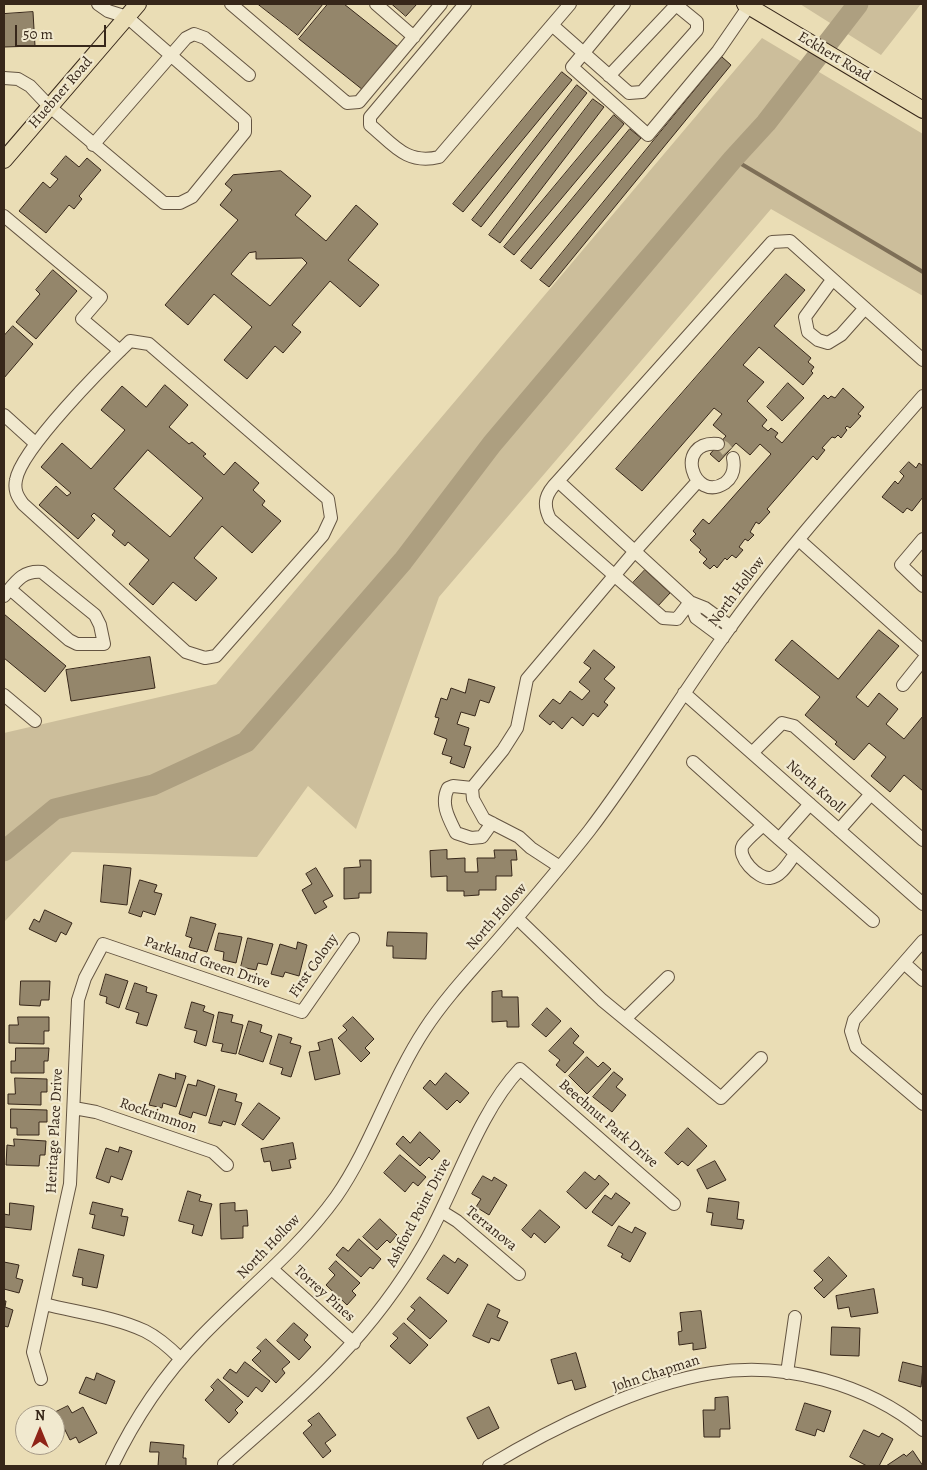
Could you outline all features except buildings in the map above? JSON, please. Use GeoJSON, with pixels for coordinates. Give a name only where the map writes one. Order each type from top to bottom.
{"type":"FeatureCollection","features":[{"type":"Feature","properties":{"kind":"main road","name":"Huebner Road"},"geometry":{"type":"LineString","coordinates":[[4,160],[138,4]]}},
{"type":"Feature","properties":{"kind":"main road","name":"Eckhert Road"},"geometry":{"type":"LineString","coordinates":[[746,5],[923,110]]}},
{"type":"Feature","properties":{"kind":"street"},"geometry":{"type":"LineString","coordinates":[[4,78],[18,79],[30,86],[50,107],[93,145],[164,203],[180,203],[192,197],[246,132],[245,120],[127,17],[108,11],[98,4]]}},
{"type":"Feature","properties":{"kind":"street"},"geometry":{"type":"LineString","coordinates":[[231,4],[347,103],[359,102],[442,4]]}},
{"type":"Feature","properties":{"kind":"street"},"geometry":{"type":"LineString","coordinates":[[376,4],[414,37]]}},
{"type":"Feature","properties":{"kind":"street"},"geometry":{"type":"LineString","coordinates":[[465,4],[370,117],[370,125],[407,156],[426,160],[439,156],[570,4]]}},
{"type":"Feature","properties":{"kind":"street"},"geometry":{"type":"LineString","coordinates":[[624,4],[572,67],[648,135],[718,51],[746,5]]}},
{"type":"Feature","properties":{"kind":"street"},"geometry":{"type":"LineString","coordinates":[[552,25],[583,52],[609,76],[628,93],[642,92],[697,30],[697,22],[676,5],[609,76]]}},
{"type":"Feature","properties":{"kind":"street"},"geometry":{"type":"LineString","coordinates":[[93,145],[186,38],[194,34],[205,38],[249,75]]}},
{"type":"Feature","properties":{"kind":"street"},"geometry":{"type":"LineString","coordinates":[[4,216],[101,296],[82,319],[120,351]]}},
{"type":"Feature","properties":{"kind":"street"},"geometry":{"type":"LineString","coordinates":[[690,602],[677,619],[668,620],[663,618],[550,519],[545,501],[548,491],[772,242],[790,241],[923,360]]}},
{"type":"Feature","properties":{"kind":"street"},"geometry":{"type":"LineString","coordinates":[[832,280],[805,317],[808,332],[818,340],[828,343],[841,335],[865,308]]}},
{"type":"Feature","properties":{"kind":"street"},"geometry":{"type":"LineString","coordinates":[[130,342],[149,344],[328,499],[332,518],[323,536],[216,656],[205,658],[186,652],[23,504],[15,493],[16,480],[21,465],[35,443],[130,342]]}},
{"type":"Feature","properties":{"kind":"street","name":"North Hollow"},"geometry":{"type":"LineString","coordinates":[[112,1466],[140,1416],[181,1359],[200,1337],[273,1270],[298,1244],[338,1194],[350,1174],[397,1077],[430,1023],[459,984],[560,868],[628,778],[684,693],[731,627],[799,540],[923,396]]}},
{"type":"Feature","properties":{"kind":"street"},"geometry":{"type":"LineString","coordinates":[[4,415],[35,443]]}},
{"type":"Feature","properties":{"kind":"street"},"geometry":{"type":"LineString","coordinates":[[718,444],[704,445],[694,454],[691,467],[698,481],[709,486],[723,484],[733,473],[733,458]]}},
{"type":"Feature","properties":{"kind":"street"},"geometry":{"type":"LineString","coordinates":[[560,868],[531,848],[519,837],[484,819],[473,798],[472,788],[503,750],[517,728],[527,679],[635,550],[698,481]]}},
{"type":"Feature","properties":{"kind":"street"},"geometry":{"type":"LineString","coordinates":[[558,482],[690,602],[705,608],[731,627]]}},
{"type":"Feature","properties":{"kind":"street"},"geometry":{"type":"LineString","coordinates":[[923,538],[902,565],[923,586]]}},
{"type":"Feature","properties":{"kind":"street"},"geometry":{"type":"LineString","coordinates":[[799,540],[923,652]]}},
{"type":"Feature","properties":{"kind":"street"},"geometry":{"type":"LineString","coordinates":[[32,571],[42,572],[95,615],[100,625],[104,644],[77,644],[69,640],[7,592],[23,574],[32,571]]}},
{"type":"Feature","properties":{"kind":"street"},"geometry":{"type":"LineString","coordinates":[[690,602],[696,618],[723,638]]}},
{"type":"Feature","properties":{"kind":"street"},"geometry":{"type":"LineString","coordinates":[[903,685],[923,660]]}},
{"type":"Feature","properties":{"kind":"street","name":"North Knoll"},"geometry":{"type":"LineString","coordinates":[[684,693],[923,904]]}},
{"type":"Feature","properties":{"kind":"street"},"geometry":{"type":"LineString","coordinates":[[4,695],[35,721]]}},
{"type":"Feature","properties":{"kind":"street"},"geometry":{"type":"LineString","coordinates":[[752,753],[782,723],[794,726],[923,840]]}},
{"type":"Feature","properties":{"kind":"street"},"geometry":{"type":"LineString","coordinates":[[693,762],[874,922]]}},
{"type":"Feature","properties":{"kind":"street"},"geometry":{"type":"LineString","coordinates":[[472,788],[453,786],[448,788],[445,795],[445,812],[456,833],[471,838],[482,837],[492,823]]}},
{"type":"Feature","properties":{"kind":"street"},"geometry":{"type":"LineString","coordinates":[[839,830],[871,794]]}},
{"type":"Feature","properties":{"kind":"street"},"geometry":{"type":"LineString","coordinates":[[779,840],[810,804]]}},
{"type":"Feature","properties":{"kind":"street"},"geometry":{"type":"LineString","coordinates":[[763,825],[743,845],[744,860],[762,876],[769,878],[775,876],[795,854]]}},
{"type":"Feature","properties":{"kind":"street"},"geometry":{"type":"LineString","coordinates":[[517,918],[625,1019],[721,1098],[761,1058]]}},
{"type":"Feature","properties":{"kind":"street","name":"First Colony"},"geometry":{"type":"LineString","coordinates":[[302,1012],[353,939]]}},
{"type":"Feature","properties":{"kind":"street"},"geometry":{"type":"LineString","coordinates":[[923,941],[854,1020],[851,1031],[856,1047],[923,1104]]}},
{"type":"Feature","properties":{"kind":"street","name":"Parkland Green Drive"},"geometry":{"type":"LineString","coordinates":[[102,944],[302,1012]]}},
{"type":"Feature","properties":{"kind":"street","name":"Heritage Place Drive"},"geometry":{"type":"LineString","coordinates":[[41,1379],[33,1352],[70,1184],[78,1000],[85,978],[102,944]]}},
{"type":"Feature","properties":{"kind":"street"},"geometry":{"type":"LineString","coordinates":[[904,963],[923,980]]}},
{"type":"Feature","properties":{"kind":"street"},"geometry":{"type":"LineString","coordinates":[[625,1019],[668,977]]}},
{"type":"Feature","properties":{"kind":"street","name":"Beechnut Park Drive"},"geometry":{"type":"LineString","coordinates":[[520,1069],[674,1204]]}},
{"type":"Feature","properties":{"kind":"street","name":"Ashford Point Drive"},"geometry":{"type":"LineString","coordinates":[[224,1464],[312,1386],[354,1343],[398,1285],[441,1211],[498,1094],[520,1069]]}},
{"type":"Feature","properties":{"kind":"street","name":"Rockrimmon"},"geometry":{"type":"LineString","coordinates":[[74,1108],[96,1112],[213,1152],[227,1165]]}},
{"type":"Feature","properties":{"kind":"street","name":"Terranova"},"geometry":{"type":"LineString","coordinates":[[441,1211],[457,1221],[519,1274]]}},
{"type":"Feature","properties":{"kind":"street","name":"Torrey Pines"},"geometry":{"type":"LineString","coordinates":[[273,1270],[354,1343]]}},
{"type":"Feature","properties":{"kind":"street"},"geometry":{"type":"LineString","coordinates":[[44,1304],[125,1324],[145,1331],[166,1344],[181,1359]]}},
{"type":"Feature","properties":{"kind":"street"},"geometry":{"type":"LineString","coordinates":[[787,1373],[795,1316]]}},
{"type":"Feature","properties":{"kind":"street","name":"John Chapman"},"geometry":{"type":"LineString","coordinates":[[489,1466],[580,1419],[660,1386],[713,1372],[740,1370],[802,1375],[862,1393],[896,1411],[923,1430]]}},
{"type":"Feature","properties":{"kind":"shaded area"},"geometry":{"type":"Polygon","coordinates":[[[800,4],[921,4],[881,55],[800,4]]]}},
{"type":"Feature","properties":{"kind":"shaded area"},"geometry":{"type":"Polygon","coordinates":[[[762,38],[923,134],[923,296],[771,209],[439,597],[356,829],[308,786],[257,857],[72,852],[4,922],[4,733],[216,684],[762,38]]]}},
{"type":"Feature","properties":{"kind":"waterway"},"geometry":{"type":"LineString","coordinates":[[4,851],[55,809],[153,785],[246,742],[403,561],[492,444],[733,159],[766,123],[858,4]]}},
{"type":"Feature","properties":{"kind":"waterway"},"geometry":{"type":"LineString","coordinates":[[733,159],[923,272]]}},
{"type":"Feature","properties":{"kind":"tunnel"},"geometry":{"type":"LineString","coordinates":[[718,444],[724,447],[733,458]]}}]}
